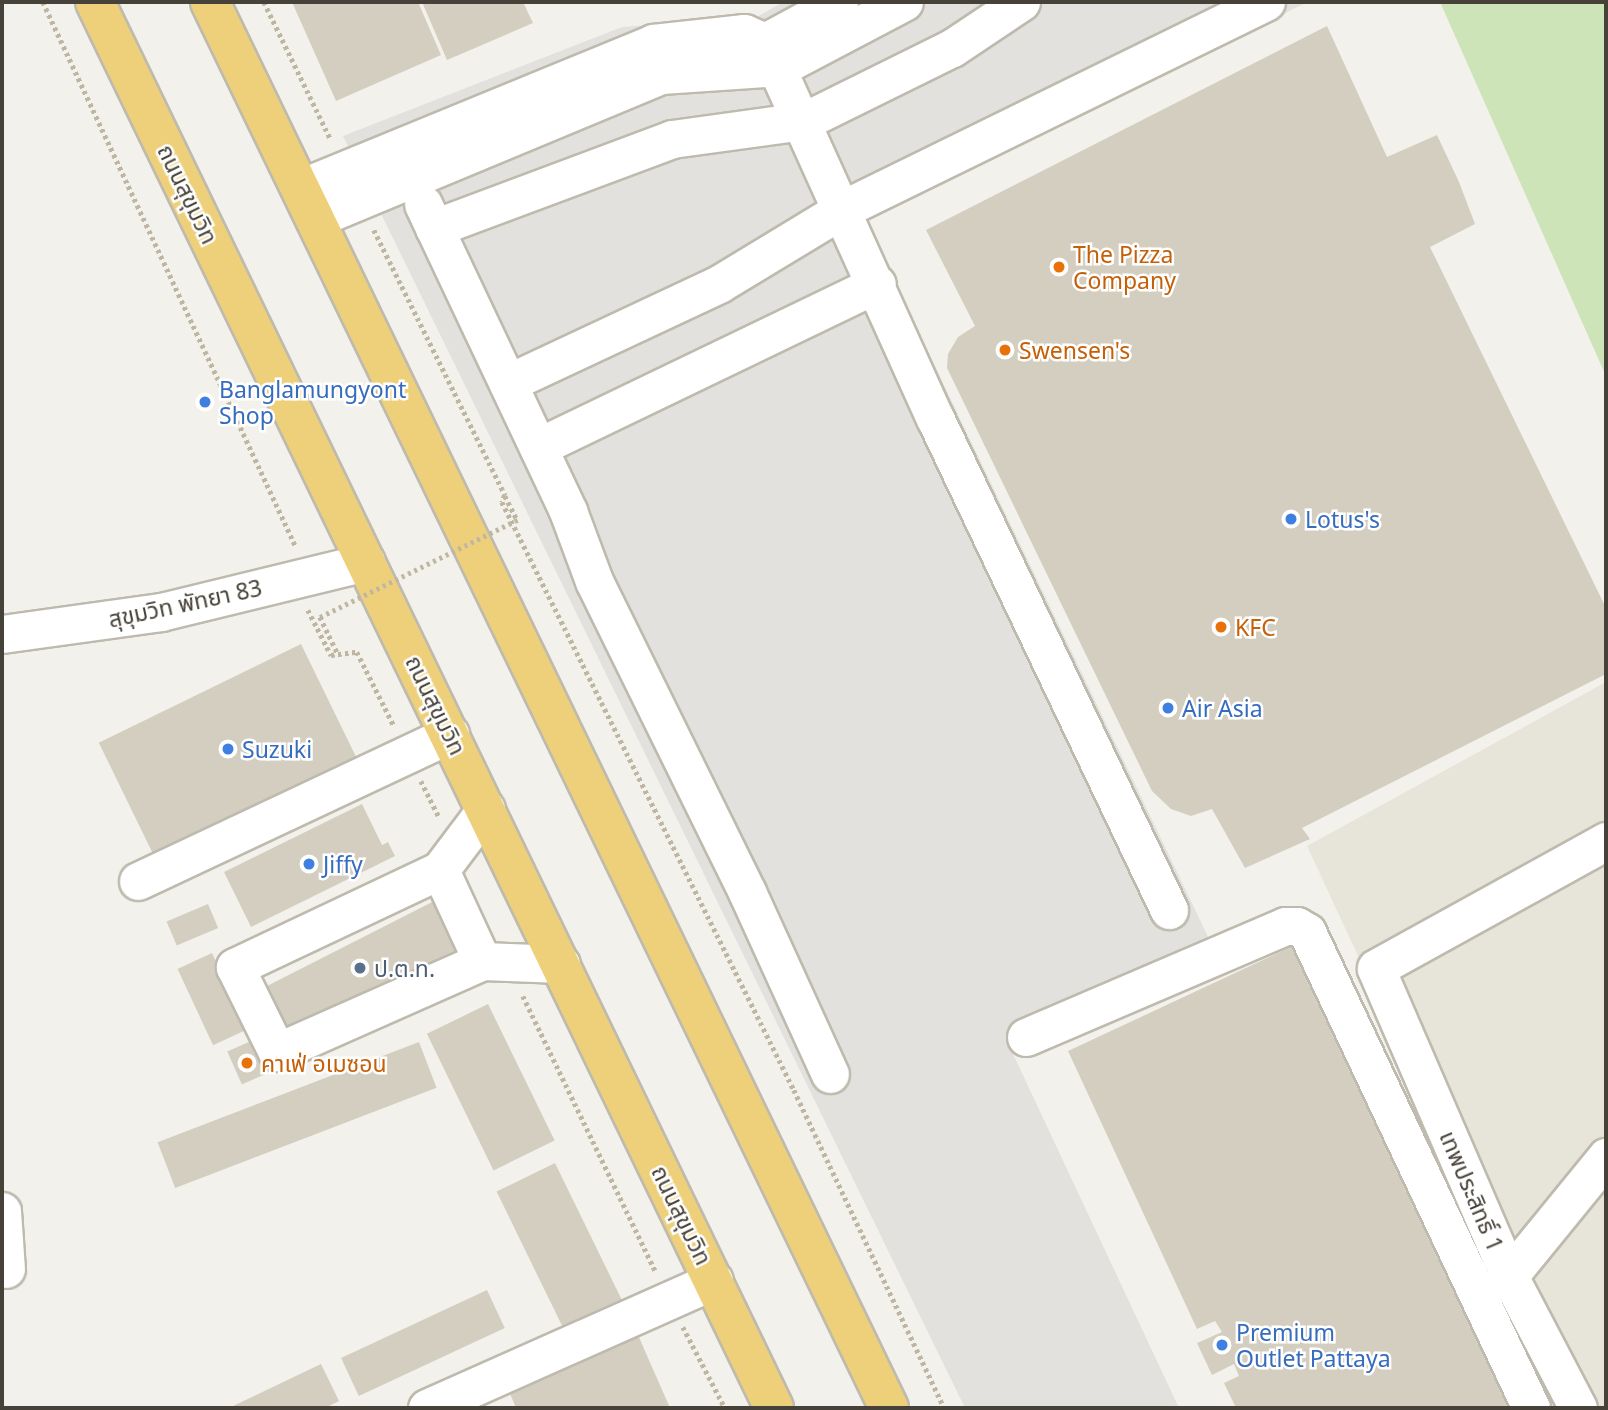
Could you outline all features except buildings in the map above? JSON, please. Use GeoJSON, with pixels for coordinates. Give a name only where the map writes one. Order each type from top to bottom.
{"type":"FeatureCollection","features":[{"type":"Feature","properties":{"kind":"highway","name":"ถนนสุขุมวิท"},"geometry":{"type":"LineString","coordinates":[[95,2],[774,1408]]}},
{"type":"Feature","properties":{"kind":"highway"},"geometry":{"type":"LineString","coordinates":[[210,2],[889,1408]]}},
{"type":"Feature","properties":{"kind":"street"},"geometry":{"type":"LineString","coordinates":[[773,55],[839,2]]}},
{"type":"Feature","properties":{"kind":"street"},"geometry":{"type":"LineString","coordinates":[[773,55],[904,2]]}},
{"type":"Feature","properties":{"kind":"street"},"geometry":{"type":"LineString","coordinates":[[831,1073],[747,892],[594,581],[568,511],[429,216],[672,139],[804,121],[952,48],[1021,2]]}},
{"type":"Feature","properties":{"kind":"street"},"geometry":{"type":"LineString","coordinates":[[508,383],[719,284],[843,209],[1266,2]]}},
{"type":"Feature","properties":{"kind":"street"},"geometry":{"type":"LineString","coordinates":[[307,204],[653,43],[744,33],[773,55],[940,431],[1169,910]]}},
{"type":"Feature","properties":{"kind":"street"},"geometry":{"type":"LineString","coordinates":[[538,447],[877,284]]}},
{"type":"Feature","properties":{"kind":"street","name":"สุขุมวิท พัทยา 83"},"geometry":{"type":"LineString","coordinates":[[2,634],[161,612],[366,562]]}},
{"type":"Feature","properties":{"kind":"street"},"geometry":{"type":"LineString","coordinates":[[138,881],[450,734]]}},
{"type":"Feature","properties":{"kind":"street"},"geometry":{"type":"LineString","coordinates":[[486,809],[447,859],[235,967],[277,1052],[494,960],[561,964]]}},
{"type":"Feature","properties":{"kind":"street","name":"เทพประสิทธิ์ 1"},"geometry":{"type":"LineString","coordinates":[[1578,1408],[1509,1276],[1376,968],[1606,841]]}},
{"type":"Feature","properties":{"kind":"street"},"geometry":{"type":"LineString","coordinates":[[447,859],[494,960]]}},
{"type":"Feature","properties":{"kind":"street"},"geometry":{"type":"LineString","coordinates":[[1026,1037],[1285,926],[1297,926],[1307,932],[1531,1408]]}},
{"type":"Feature","properties":{"kind":"street"},"geometry":{"type":"LineString","coordinates":[[1509,1276],[1606,1157]]}},
{"type":"Feature","properties":{"kind":"street"},"geometry":{"type":"LineString","coordinates":[[2,1211],[6,1269]]}},
{"type":"Feature","properties":{"kind":"street"},"geometry":{"type":"LineString","coordinates":[[427,1408],[714,1280]]}},
{"type":"Feature","properties":{"kind":"path"},"geometry":{"type":"LineString","coordinates":[[43,2],[298,552],[284,565],[331,655],[356,652],[408,756],[447,859]]}},
{"type":"Feature","properties":{"kind":"path"},"geometry":{"type":"LineString","coordinates":[[264,2],[517,520],[320,617],[338,654]]}},
{"type":"Feature","properties":{"kind":"path"},"geometry":{"type":"LineString","coordinates":[[505,495],[502,502],[788,1078],[944,1408]]}},
{"type":"Feature","properties":{"kind":"path"},"geometry":{"type":"LineString","coordinates":[[494,960],[725,1408]]}},
{"type":"Feature","properties":{"kind":"shaded area"},"geometry":{"type":"Polygon","coordinates":[[[783,2],[1308,2],[863,216],[1212,945],[1006,1039],[1179,1408],[965,1408],[343,136],[622,27],[755,18],[783,2]]]}},
{"type":"Feature","properties":{"kind":"shaded area"},"geometry":{"type":"Polygon","coordinates":[[[1606,682],[1606,1408],[1568,1408],[1307,846],[1606,682]]]}},
{"type":"Feature","properties":{"kind":"green space"},"geometry":{"type":"Polygon","coordinates":[[[1440,2],[1606,2],[1606,376],[1440,2]]]}},
{"type":"Feature","properties":{"kind":"place","name":"The Pizza Company"},"geometry":{"type":"Point","coordinates":[1059,267]}},
{"type":"Feature","properties":{"kind":"place","name":"Swensen's"},"geometry":{"type":"Point","coordinates":[1005,350]}},
{"type":"Feature","properties":{"kind":"place","name":"Banglamungyont Shop"},"geometry":{"type":"Point","coordinates":[205,402]}},
{"type":"Feature","properties":{"kind":"place","name":"Lotus's"},"geometry":{"type":"Point","coordinates":[1291,519]}},
{"type":"Feature","properties":{"kind":"place","name":"KFC"},"geometry":{"type":"Point","coordinates":[1221,627]}},
{"type":"Feature","properties":{"kind":"place","name":"Air Asia"},"geometry":{"type":"Point","coordinates":[1168,708]}},
{"type":"Feature","properties":{"kind":"place","name":"Suzuki"},"geometry":{"type":"Point","coordinates":[228,749]}},
{"type":"Feature","properties":{"kind":"place","name":"Jiffy"},"geometry":{"type":"Point","coordinates":[309,864]}},
{"type":"Feature","properties":{"kind":"place","name":"ป.ต.ท."},"geometry":{"type":"Point","coordinates":[360,968]}},
{"type":"Feature","properties":{"kind":"place","name":"คาเฟ่ อเมซอน"},"geometry":{"type":"Point","coordinates":[247,1063]}},
{"type":"Feature","properties":{"kind":"place","name":"Premium Outlet Pattaya"},"geometry":{"type":"Point","coordinates":[1222,1345]}}]}
